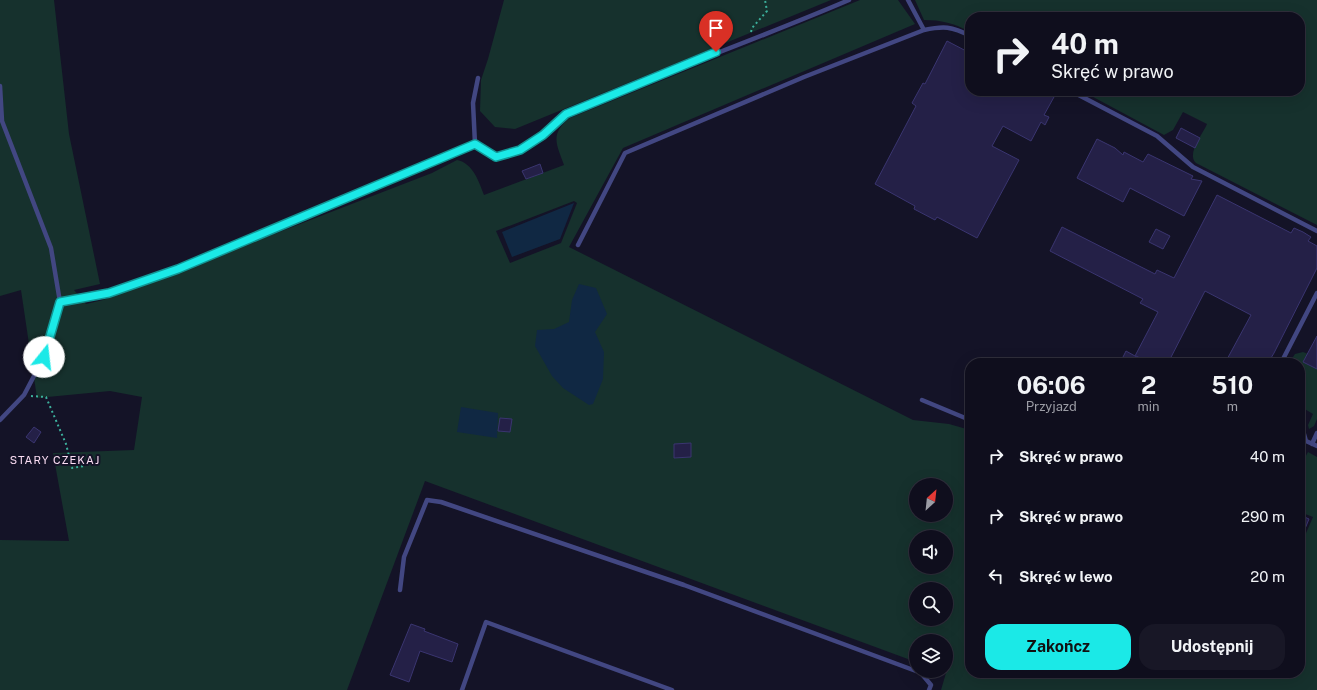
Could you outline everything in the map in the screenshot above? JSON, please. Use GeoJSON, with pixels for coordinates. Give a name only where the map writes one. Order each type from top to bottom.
{"type":"FeatureCollection","features":[{"type":"Feature","properties":{"kind":"lane"},"geometry":{"type":"LineString","coordinates":[[475,144],[496,157],[520,150],[543,135],[566,114],[749,40],[777,31],[849,0]]}},
{"type":"Feature","properties":{"kind":"lane"},"geometry":{"type":"LineString","coordinates":[[908,0],[924,30]]}},
{"type":"Feature","properties":{"kind":"lane"},"geometry":{"type":"LineString","coordinates":[[578,245],[625,153],[804,77],[924,30],[942,26],[959,30],[965,33]]}},
{"type":"Feature","properties":{"kind":"lane"},"geometry":{"type":"LineString","coordinates":[[475,144],[473,103],[478,78]]}},
{"type":"Feature","properties":{"kind":"lane"},"geometry":{"type":"LineString","coordinates":[[0,86],[2,121],[51,248],[60,302],[44,357],[24,395],[0,420]]}},
{"type":"Feature","properties":{"kind":"lane"},"geometry":{"type":"LineString","coordinates":[[1081,96],[1157,136],[1193,167],[1317,231]]}},
{"type":"Feature","properties":{"kind":"lane"},"geometry":{"type":"LineString","coordinates":[[60,302],[109,293],[178,269],[475,144]]}},
{"type":"Feature","properties":{"kind":"lane"},"geometry":{"type":"LineString","coordinates":[[1284,358],[1317,292]]}},
{"type":"Feature","properties":{"kind":"lane"},"geometry":{"type":"LineString","coordinates":[[922,400],[965,418]]}},
{"type":"Feature","properties":{"kind":"lane"},"geometry":{"type":"LineString","coordinates":[[1312,444],[1317,433]]}},
{"type":"Feature","properties":{"kind":"lane"},"geometry":{"type":"LineString","coordinates":[[1305,438],[1306,441],[1317,446]]}},
{"type":"Feature","properties":{"kind":"lane"},"geometry":{"type":"LineString","coordinates":[[400,590],[404,557],[427,500],[441,502],[684,585],[909,668]]}},
{"type":"Feature","properties":{"kind":"lane"},"geometry":{"type":"LineString","coordinates":[[462,690],[486,622],[672,690]]}},
{"type":"Feature","properties":{"kind":"lane"},"geometry":{"type":"LineString","coordinates":[[926,678],[931,685],[929,690]]}},
{"type":"Feature","properties":{"kind":"path"},"geometry":{"type":"LineString","coordinates":[[749,40],[752,28],[767,11],[765,0]]}},
{"type":"Feature","properties":{"kind":"path"},"geometry":{"type":"LineString","coordinates":[[24,395],[46,397],[66,444],[72,468],[85,466]]}},
{"type":"Feature","properties":{"kind":"green space"},"geometry":{"type":"Polygon","coordinates":[[[0,0],[54,0],[69,134],[100,284],[74,290],[86,304],[103,300],[432,173],[457,160],[467,165],[475,174],[484,195],[564,165],[556,140],[559,129],[570,118],[860,0],[898,0],[915,24],[623,148],[569,247],[913,420],[949,424],[965,429],[965,678],[1305,678],[1305,535],[1313,517],[1305,514],[1305,458],[1308,452],[1317,457],[1317,690],[941,690],[945,678],[953,678],[953,634],[909,634],[909,659],[425,481],[347,690],[0,690],[0,540],[69,541],[53,453],[134,450],[142,397],[110,391],[37,398],[21,290],[0,296],[0,0]],[[574,201],[496,231],[510,263],[561,243],[577,203],[574,201]]]}},
{"type":"Feature","properties":{"kind":"green space"},"geometry":{"type":"Polygon","coordinates":[[[504,0],[831,0],[515,129],[495,127],[480,111],[481,80],[504,0]]]}},
{"type":"Feature","properties":{"kind":"green space"},"geometry":{"type":"Polygon","coordinates":[[[915,0],[1317,0],[1317,225],[1196,163],[1193,159],[1194,149],[1207,124],[1183,112],[1173,130],[1164,135],[1091,96],[1305,96],[1305,12],[965,12],[965,30],[947,23],[924,20],[915,0]]]}},
{"type":"Feature","properties":{"kind":"green space"},"geometry":{"type":"Polygon","coordinates":[[[1303,352],[1308,354],[1305,360],[1305,358],[1292,358],[1295,354],[1303,352]]]}},
{"type":"Feature","properties":{"kind":"green space"},"geometry":{"type":"Polygon","coordinates":[[[1305,363],[1317,369],[1317,419],[1314,426],[1309,429],[1308,425],[1313,414],[1305,409],[1305,363]]]}},
{"type":"Feature","properties":{"kind":"water"},"geometry":{"type":"Polygon","coordinates":[[[574,203],[560,239],[512,257],[502,232],[574,203]]]}},
{"type":"Feature","properties":{"kind":"water"},"geometry":{"type":"Polygon","coordinates":[[[579,284],[596,288],[607,314],[595,332],[604,352],[603,379],[593,404],[589,405],[563,388],[552,376],[535,346],[537,330],[554,329],[569,322],[572,300],[579,284]]]}},
{"type":"Feature","properties":{"kind":"water"},"geometry":{"type":"Polygon","coordinates":[[[461,407],[498,413],[497,438],[457,432],[461,407]]]}},
{"type":"Feature","properties":{"kind":"building"},"geometry":{"type":"Polygon","coordinates":[[[947,41],[965,50],[965,96],[1054,97],[1044,115],[1049,117],[1045,125],[1041,122],[1031,141],[1003,126],[992,146],[1019,160],[977,238],[937,217],[935,220],[914,209],[915,206],[875,184],[916,106],[912,103],[923,83],[925,84],[947,41]]]}},
{"type":"Feature","properties":{"kind":"building"},"geometry":{"type":"Polygon","coordinates":[[[1181,128],[1200,138],[1195,148],[1176,138],[1181,128]]]}},
{"type":"Feature","properties":{"kind":"building"},"geometry":{"type":"Polygon","coordinates":[[[1097,139],[1115,148],[1123,155],[1124,152],[1143,162],[1148,154],[1193,176],[1191,179],[1202,181],[1184,216],[1130,188],[1123,202],[1077,178],[1097,139]]]}},
{"type":"Feature","properties":{"kind":"building"},"geometry":{"type":"Polygon","coordinates":[[[540,164],[543,173],[526,179],[522,171],[540,164]]]}},
{"type":"Feature","properties":{"kind":"building"},"geometry":{"type":"Polygon","coordinates":[[[1217,195],[1291,233],[1294,228],[1303,232],[1311,237],[1308,241],[1317,246],[1317,268],[1271,358],[1228,358],[1251,315],[1205,291],[1171,358],[1140,358],[1136,356],[1135,358],[1122,358],[1126,351],[1135,356],[1158,312],[1140,303],[1143,299],[1050,251],[1062,227],[1155,274],[1157,270],[1174,278],[1217,195]]]}},
{"type":"Feature","properties":{"kind":"building"},"geometry":{"type":"Polygon","coordinates":[[[1156,229],[1170,236],[1163,249],[1149,242],[1156,229]]]}},
{"type":"Feature","properties":{"kind":"building"},"geometry":{"type":"Polygon","coordinates":[[[1317,336],[1317,369],[1305,363],[1305,358],[1317,336]]]}},
{"type":"Feature","properties":{"kind":"building"},"geometry":{"type":"Polygon","coordinates":[[[500,418],[512,419],[510,432],[498,431],[500,418]]]}},
{"type":"Feature","properties":{"kind":"building"},"geometry":{"type":"Polygon","coordinates":[[[34,427],[41,432],[34,443],[26,437],[34,427]]]}},
{"type":"Feature","properties":{"kind":"building"},"geometry":{"type":"Polygon","coordinates":[[[691,443],[691,457],[674,458],[674,444],[691,443]]]}},
{"type":"Feature","properties":{"kind":"building"},"geometry":{"type":"Polygon","coordinates":[[[1305,517],[1309,519],[1305,529],[1305,517]]]}},
{"type":"Feature","properties":{"kind":"building"},"geometry":{"type":"Polygon","coordinates":[[[411,624],[425,629],[424,631],[458,644],[452,662],[420,651],[409,682],[390,675],[411,624]]]}},
{"type":"Feature","properties":{"kind":"district","name":"STARY CZEKAJ"},"geometry":{"type":"Point","coordinates":[55,460]}},
{"type":"Feature","properties":{"kind":"route"},"geometry":{"type":"LineString","coordinates":[[44,357],[60,302],[78,300],[109,293],[178,269],[409,170],[475,144],[496,157],[520,150],[543,135],[566,114],[716,52]]}}]}
